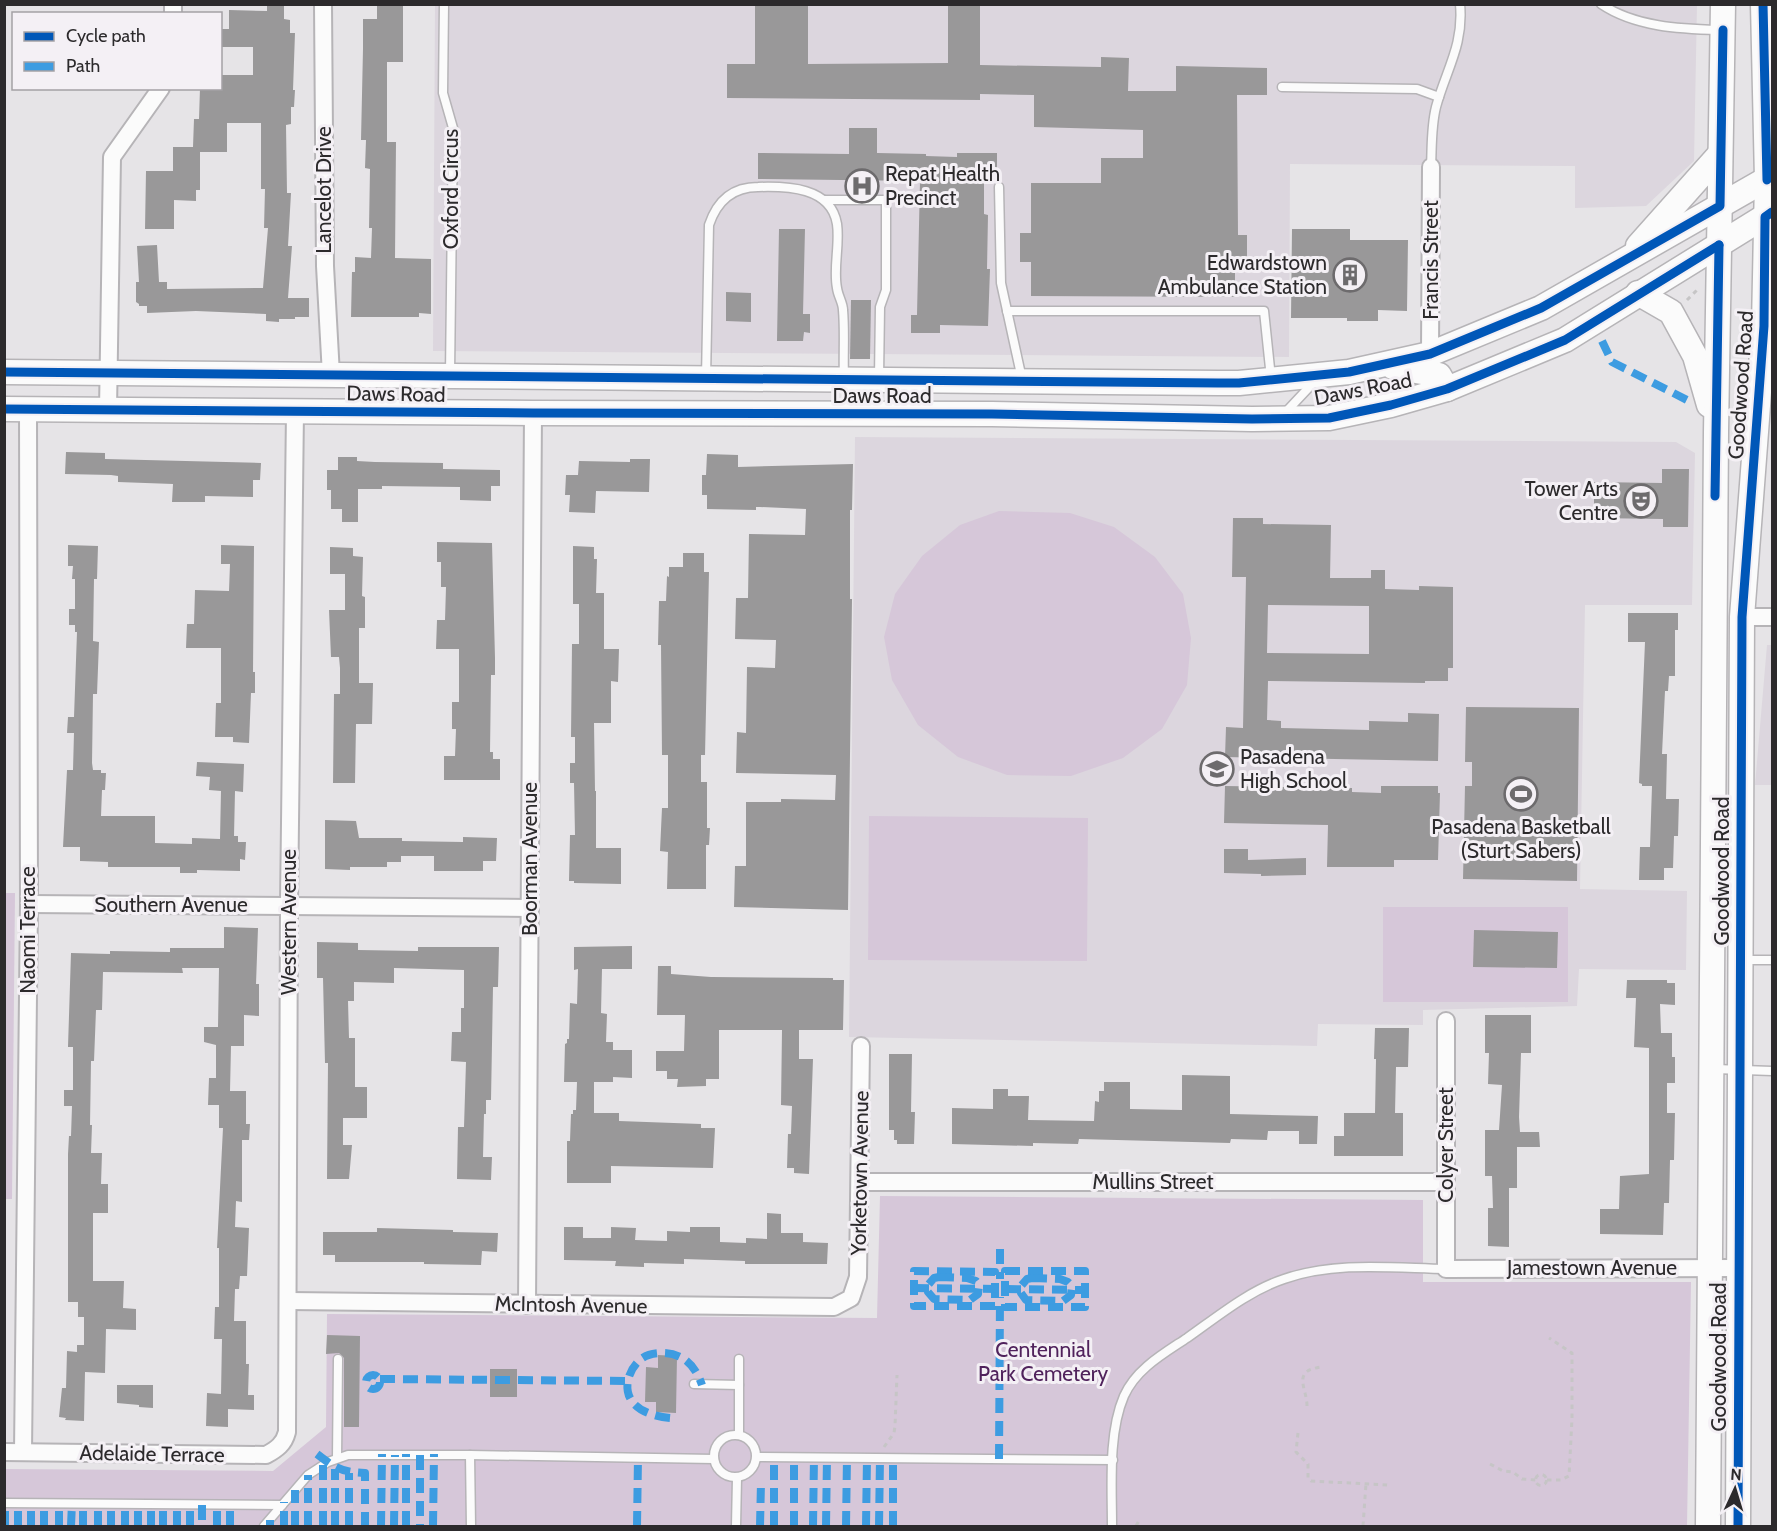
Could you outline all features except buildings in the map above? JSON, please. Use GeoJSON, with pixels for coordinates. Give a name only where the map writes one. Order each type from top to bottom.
{"type":"FeatureCollection","features":[{"type":"Feature","properties":{"kind":"main road","name":"Goodwood Road"},"geometry":{"type":"LineString","coordinates":[[1708,1527],[1716,432],[1724,4]]}},
{"type":"Feature","properties":{"kind":"main road","name":"Goodwood Road"},"geometry":{"type":"LineString","coordinates":[[1737,1527],[1742,617],[1764,326],[1769,215],[1770,178],[1764,12]]}},
{"type":"Feature","properties":{"kind":"main road"},"geometry":{"type":"LineString","coordinates":[[1764,12],[1773,60]]}},
{"type":"Feature","properties":{"kind":"main road"},"geometry":{"type":"LineString","coordinates":[[1622,264],[1720,154]]}},
{"type":"Feature","properties":{"kind":"main road","name":"Daws Road"},"geometry":{"type":"LineString","coordinates":[[4,372],[1218,383],[1321,375],[1384,365],[1430,354],[1541,308],[1770,178]]}},
{"type":"Feature","properties":{"kind":"main road","name":"Daws Road"},"geometry":{"type":"LineString","coordinates":[[16,409],[1329,418],[1391,405],[1447,389],[1565,340],[1638,293],[1769,215]]}},
{"type":"Feature","properties":{"kind":"main road"},"geometry":{"type":"LineString","coordinates":[[1638,293],[1671,312],[1695,356],[1716,432]]}},
{"type":"Feature","properties":{"kind":"main road"},"geometry":{"type":"LineString","coordinates":[[1764,326],[1773,295]]}},
{"type":"Feature","properties":{"kind":"main road"},"geometry":{"type":"LineString","coordinates":[[1384,365],[1439,375],[1447,389]]}},
{"type":"Feature","properties":{"kind":"main road"},"geometry":{"type":"LineString","coordinates":[[475,376],[516,395],[526,402],[533,413],[542,402],[578,377]]}},
{"type":"Feature","properties":{"kind":"main road"},"geometry":{"type":"LineString","coordinates":[[844,380],[863,414]]}},
{"type":"Feature","properties":{"kind":"main road"},"geometry":{"type":"LineString","coordinates":[[863,414],[879,380]]}},
{"type":"Feature","properties":{"kind":"main road"},"geometry":{"type":"LineString","coordinates":[[992,414],[1032,381],[1041,403],[1100,404],[1164,418]]}},
{"type":"Feature","properties":{"kind":"street","name":"Lancelot Drive"},"geometry":{"type":"LineString","coordinates":[[323,4],[325,266],[331,375]]}},
{"type":"Feature","properties":{"kind":"street"},"geometry":{"type":"LineString","coordinates":[[108,410],[112,157],[160,90]]}},
{"type":"Feature","properties":{"kind":"street","name":"Francis Street"},"geometry":{"type":"LineString","coordinates":[[1430,354],[1431,167]]}},
{"type":"Feature","properties":{"kind":"street","name":"Naomi Terrace"},"geometry":{"type":"LineString","coordinates":[[16,409],[29,904],[22,1452]]}},
{"type":"Feature","properties":{"kind":"street","name":"Western Avenue"},"geometry":{"type":"LineString","coordinates":[[287,1432],[289,905],[295,411]]}},
{"type":"Feature","properties":{"kind":"street","name":"Boorman Avenue"},"geometry":{"type":"LineString","coordinates":[[527,1305],[533,413]]}},
{"type":"Feature","properties":{"kind":"street"},"geometry":{"type":"LineString","coordinates":[[1742,617],[1773,617]]}},
{"type":"Feature","properties":{"kind":"street","name":"Southern Avenue"},"geometry":{"type":"LineString","coordinates":[[29,904],[530,909]]}},
{"type":"Feature","properties":{"kind":"street","name":"Colyer Street"},"geometry":{"type":"LineString","coordinates":[[1446,1021],[1446,1269]]}},
{"type":"Feature","properties":{"kind":"street","name":"Yorketown Avenue"},"geometry":{"type":"LineString","coordinates":[[851,1298],[858,1277],[861,1046]]}},
{"type":"Feature","properties":{"kind":"street","name":"Mullins Street"},"geometry":{"type":"LineString","coordinates":[[860,1182],[1446,1182]]}},
{"type":"Feature","properties":{"kind":"street","name":"Jamestown Avenue"},"geometry":{"type":"LineString","coordinates":[[1446,1269],[1737,1268]]}},
{"type":"Feature","properties":{"kind":"street","name":"McIntosh Avenue"},"geometry":{"type":"LineString","coordinates":[[289,1300],[527,1305],[834,1307],[851,1298]]}},
{"type":"Feature","properties":{"kind":"street","name":"Adelaide Terrace"},"geometry":{"type":"LineString","coordinates":[[4,1452],[266,1455],[281,1446],[287,1432]]}},
{"type":"Feature","properties":{"kind":"lane","name":"Oxford Circus"},"geometry":{"type":"LineString","coordinates":[[444,4],[443,93],[453,128],[450,376]]}},
{"type":"Feature","properties":{"kind":"lane"},"geometry":{"type":"LineString","coordinates":[[1431,167],[1433,122],[1460,35],[1460,4]]}},
{"type":"Feature","properties":{"kind":"lane"},"geometry":{"type":"LineString","coordinates":[[1601,4],[1609,10],[1643,22],[1684,29],[1723,30]]}},
{"type":"Feature","properties":{"kind":"lane"},"geometry":{"type":"LineString","coordinates":[[1282,87],[1417,89],[1439,97]]}},
{"type":"Feature","properties":{"kind":"lane"},"geometry":{"type":"LineString","coordinates":[[706,378],[709,225],[714,211],[722,200],[746,187],[784,186],[800,189],[824,200],[886,200],[886,290],[880,307],[879,380]]}},
{"type":"Feature","properties":{"kind":"lane"},"geometry":{"type":"LineString","coordinates":[[999,187],[1001,283],[1032,381]]}},
{"type":"Feature","properties":{"kind":"lane"},"geometry":{"type":"LineString","coordinates":[[824,200],[832,210],[837,224],[836,288],[843,308],[844,380]]}},
{"type":"Feature","properties":{"kind":"lane"},"geometry":{"type":"LineString","coordinates":[[1008,311],[1264,311],[1271,380]]}},
{"type":"Feature","properties":{"kind":"lane"},"geometry":{"type":"LineString","coordinates":[[1278,419],[1321,375]]}},
{"type":"Feature","properties":{"kind":"lane"},"geometry":{"type":"LineString","coordinates":[[1740,960],[1773,960]]}},
{"type":"Feature","properties":{"kind":"lane"},"geometry":{"type":"LineString","coordinates":[[1711,1069],[1773,1071]]}},
{"type":"Feature","properties":{"kind":"lane"},"geometry":{"type":"LineString","coordinates":[[1112,1527],[1113,1460],[1117,1423],[1124,1398],[1132,1381],[1155,1360],[1257,1291],[1283,1280],[1313,1271],[1341,1268],[1446,1269]]}},
{"type":"Feature","properties":{"kind":"lane"},"geometry":{"type":"LineString","coordinates":[[337,1458],[338,1359]]}},
{"type":"Feature","properties":{"kind":"lane"},"geometry":{"type":"LineString","coordinates":[[739,1359],[739,1435]]}},
{"type":"Feature","properties":{"kind":"lane"},"geometry":{"type":"LineString","coordinates":[[694,1384],[739,1385]]}},
{"type":"Feature","properties":{"kind":"lane"},"geometry":{"type":"LineString","coordinates":[[739,1435],[750,1440],[756,1449],[757,1456],[754,1467],[749,1473],[737,1478],[722,1473],[714,1459],[716,1446],[722,1440],[739,1435]]}},
{"type":"Feature","properties":{"kind":"lane"},"geometry":{"type":"LineString","coordinates":[[264,1527],[308,1475],[337,1458],[358,1454],[714,1459]]}},
{"type":"Feature","properties":{"kind":"lane"},"geometry":{"type":"LineString","coordinates":[[470,1455],[471,1527]]}},
{"type":"Feature","properties":{"kind":"lane"},"geometry":{"type":"LineString","coordinates":[[757,1456],[1113,1460]]}},
{"type":"Feature","properties":{"kind":"lane"},"geometry":{"type":"LineString","coordinates":[[736,1527],[737,1478]]}},
{"type":"Feature","properties":{"kind":"lane"},"geometry":{"type":"LineString","coordinates":[[4,1503],[282,1505]]}},
{"type":"Feature","properties":{"kind":"path"},"geometry":{"type":"LineString","coordinates":[[1686,301],[1701,286]]}},
{"type":"Feature","properties":{"kind":"path"},"geometry":{"type":"LineString","coordinates":[[1547,1480],[1566,1479],[1570,1473],[1572,1418],[1572,1353],[1549,1338]]}},
{"type":"Feature","properties":{"kind":"path"},"geometry":{"type":"LineString","coordinates":[[1307,1406],[1301,1384],[1302,1378],[1309,1370],[1321,1367]]}},
{"type":"Feature","properties":{"kind":"path"},"geometry":{"type":"LineString","coordinates":[[883,1458],[884,1446],[894,1433],[897,1376]]}},
{"type":"Feature","properties":{"kind":"path"},"geometry":{"type":"LineString","coordinates":[[1298,1433],[1296,1452],[1308,1464],[1308,1478],[1311,1481],[1388,1485]]}},
{"type":"Feature","properties":{"kind":"path"},"geometry":{"type":"LineString","coordinates":[[1490,1464],[1503,1471],[1513,1472],[1522,1479],[1536,1479],[1541,1474],[1546,1476],[1547,1480]]}},
{"type":"Feature","properties":{"kind":"path"},"geometry":{"type":"LineString","coordinates":[[1536,1479],[1541,1485],[1547,1480]]}},
{"type":"Feature","properties":{"kind":"path"},"geometry":{"type":"LineString","coordinates":[[1363,1527],[1366,1483]]}},
{"type":"Feature","properties":{"kind":"path"},"geometry":{"type":"LineString","coordinates":[[1136,1527],[1140,1519]]}},
{"type":"Feature","properties":{"kind":"shaded area","name":"Repat Health Precinct"},"geometry":{"type":"Polygon","coordinates":[[[435,5],[1697,5],[1694,161],[1646,206],[1575,208],[1575,166],[1290,164],[1289,357],[433,351],[435,5]]]}},
{"type":"Feature","properties":{"kind":"shaded area","name":"Pasadena High School"},"geometry":{"type":"Polygon","coordinates":[[[855,437],[1676,442],[1695,453],[1692,605],[1585,605],[1580,889],[1687,891],[1686,970],[1579,969],[1577,1006],[1423,1010],[1423,1025],[1318,1024],[1317,1046],[849,1037],[855,437]]]}},
{"type":"Feature","properties":{"kind":"shaded area"},"geometry":{"type":"Polygon","coordinates":[[[1767,645],[1772,645],[1772,785],[1755,785],[1767,645]]]}},
{"type":"Feature","properties":{"kind":"green space"},"geometry":{"type":"Polygon","coordinates":[[[999,511],[1070,513],[1114,527],[1155,557],[1183,594],[1191,638],[1187,685],[1162,729],[1123,758],[1071,776],[1007,775],[958,757],[918,725],[892,680],[884,637],[895,594],[922,556],[960,525],[999,511]]]}},
{"type":"Feature","properties":{"kind":"green space"},"geometry":{"type":"Polygon","coordinates":[[[869,816],[1088,818],[1087,961],[868,960],[869,816]]]}},
{"type":"Feature","properties":{"kind":"green space"},"geometry":{"type":"Polygon","coordinates":[[[4,893],[15,893],[12,1199],[5,1199],[4,893]]]}},
{"type":"Feature","properties":{"kind":"green space"},"geometry":{"type":"Polygon","coordinates":[[[1383,907],[1568,907],[1568,1002],[1383,1002],[1383,907]]]}},
{"type":"Feature","properties":{"kind":"green space","name":"Centennial Park Cemetery"},"geometry":{"type":"Polygon","coordinates":[[[880,1196],[1423,1200],[1423,1282],[1691,1282],[1687,1526],[5,1526],[5,1469],[273,1471],[326,1427],[327,1314],[877,1318],[880,1196]]]}},
{"type":"Feature","properties":{"kind":"marked path"},"geometry":{"type":"LineString","coordinates":[[1602,341],[1612,362],[1691,402]]}},
{"type":"Feature","properties":{"kind":"marked path"},"geometry":{"type":"LineString","coordinates":[[1000,1249],[1000,1279]]}},
{"type":"Feature","properties":{"kind":"marked path"},"geometry":{"type":"LineString","coordinates":[[914,1271],[995,1272],[995,1306],[914,1306],[914,1271]]}},
{"type":"Feature","properties":{"kind":"marked path"},"geometry":{"type":"LineString","coordinates":[[1005,1271],[1085,1271],[1085,1307],[1005,1307],[1005,1271]]}},
{"type":"Feature","properties":{"kind":"marked path"},"geometry":{"type":"LineString","coordinates":[[939,1277],[967,1278],[976,1281],[979,1285],[978,1294],[970,1300],[934,1299],[928,1292],[928,1285],[934,1278],[939,1277]]}},
{"type":"Feature","properties":{"kind":"marked path"},"geometry":{"type":"LineString","coordinates":[[1032,1278],[1060,1279],[1068,1282],[1072,1286],[1071,1295],[1063,1301],[1026,1300],[1021,1293],[1021,1286],[1027,1279],[1032,1278]]}},
{"type":"Feature","properties":{"kind":"marked path"},"geometry":{"type":"LineString","coordinates":[[914,1288],[1085,1290]]}},
{"type":"Feature","properties":{"kind":"marked path"},"geometry":{"type":"LineString","coordinates":[[999,1459],[1000,1297]]}},
{"type":"Feature","properties":{"kind":"marked path"},"geometry":{"type":"LineString","coordinates":[[670,1418],[646,1412],[633,1403],[629,1397],[628,1380],[632,1369],[638,1362],[653,1354],[676,1355],[692,1366],[702,1385]]}},
{"type":"Feature","properties":{"kind":"marked path"},"geometry":{"type":"LineString","coordinates":[[370,1375],[376,1375],[380,1382],[376,1389],[370,1389],[366,1385],[366,1379],[370,1375]]}},
{"type":"Feature","properties":{"kind":"marked path"},"geometry":{"type":"LineString","coordinates":[[380,1379],[628,1381]]}},
{"type":"Feature","properties":{"kind":"marked path"},"geometry":{"type":"LineString","coordinates":[[317,1454],[339,1468],[350,1472],[365,1473],[365,1526]]}},
{"type":"Feature","properties":{"kind":"marked path"},"geometry":{"type":"LineString","coordinates":[[381,1526],[382,1454]]}},
{"type":"Feature","properties":{"kind":"marked path"},"geometry":{"type":"LineString","coordinates":[[406,1454],[406,1526]]}},
{"type":"Feature","properties":{"kind":"marked path"},"geometry":{"type":"LineString","coordinates":[[433,1526],[434,1454]]}},
{"type":"Feature","properties":{"kind":"marked path"},"geometry":{"type":"LineString","coordinates":[[394,1526],[395,1455]]}},
{"type":"Feature","properties":{"kind":"marked path"},"geometry":{"type":"LineString","coordinates":[[420,1455],[420,1526]]}},
{"type":"Feature","properties":{"kind":"marked path"},"geometry":{"type":"LineString","coordinates":[[637,1526],[638,1457]]}},
{"type":"Feature","properties":{"kind":"marked path"},"geometry":{"type":"LineString","coordinates":[[774,1457],[774,1526]]}},
{"type":"Feature","properties":{"kind":"marked path"},"geometry":{"type":"LineString","coordinates":[[794,1457],[794,1526]]}},
{"type":"Feature","properties":{"kind":"marked path"},"geometry":{"type":"LineString","coordinates":[[813,1526],[814,1457]]}},
{"type":"Feature","properties":{"kind":"marked path"},"geometry":{"type":"LineString","coordinates":[[826,1526],[827,1457]]}},
{"type":"Feature","properties":{"kind":"marked path"},"geometry":{"type":"LineString","coordinates":[[846,1526],[847,1457]]}},
{"type":"Feature","properties":{"kind":"marked path"},"geometry":{"type":"LineString","coordinates":[[866,1526],[867,1458]]}},
{"type":"Feature","properties":{"kind":"marked path"},"geometry":{"type":"LineString","coordinates":[[879,1526],[880,1458]]}},
{"type":"Feature","properties":{"kind":"marked path"},"geometry":{"type":"LineString","coordinates":[[893,1458],[893,1526]]}},
{"type":"Feature","properties":{"kind":"marked path"},"geometry":{"type":"LineString","coordinates":[[323,1465],[323,1526]]}},
{"type":"Feature","properties":{"kind":"marked path"},"geometry":{"type":"LineString","coordinates":[[335,1469],[335,1526]]}},
{"type":"Feature","properties":{"kind":"marked path"},"geometry":{"type":"LineString","coordinates":[[349,1473],[349,1526]]}},
{"type":"Feature","properties":{"kind":"marked path"},"geometry":{"type":"LineString","coordinates":[[308,1475],[308,1526]]}},
{"type":"Feature","properties":{"kind":"marked path"},"geometry":{"type":"LineString","coordinates":[[760,1526],[761,1482]]}},
{"type":"Feature","properties":{"kind":"marked path"},"geometry":{"type":"LineString","coordinates":[[295,1490],[295,1526]]}},
{"type":"Feature","properties":{"kind":"marked path"},"geometry":{"type":"LineString","coordinates":[[284,1502],[284,1526]]}},
{"type":"Feature","properties":{"kind":"marked path"},"geometry":{"type":"LineString","coordinates":[[5,1503],[5,1526]]}},
{"type":"Feature","properties":{"kind":"marked path"},"geometry":{"type":"LineString","coordinates":[[18,1503],[18,1526]]}},
{"type":"Feature","properties":{"kind":"marked path"},"geometry":{"type":"LineString","coordinates":[[31,1503],[31,1526]]}},
{"type":"Feature","properties":{"kind":"marked path"},"geometry":{"type":"LineString","coordinates":[[44,1503],[44,1526]]}},
{"type":"Feature","properties":{"kind":"marked path"},"geometry":{"type":"LineString","coordinates":[[59,1503],[59,1526]]}},
{"type":"Feature","properties":{"kind":"marked path"},"geometry":{"type":"LineString","coordinates":[[71,1526],[72,1503]]}},
{"type":"Feature","properties":{"kind":"marked path"},"geometry":{"type":"LineString","coordinates":[[83,1504],[83,1526]]}},
{"type":"Feature","properties":{"kind":"marked path"},"geometry":{"type":"LineString","coordinates":[[98,1504],[98,1526]]}},
{"type":"Feature","properties":{"kind":"marked path"},"geometry":{"type":"LineString","coordinates":[[111,1504],[111,1526]]}},
{"type":"Feature","properties":{"kind":"marked path"},"geometry":{"type":"LineString","coordinates":[[125,1504],[125,1526]]}},
{"type":"Feature","properties":{"kind":"marked path"},"geometry":{"type":"LineString","coordinates":[[138,1504],[138,1526]]}},
{"type":"Feature","properties":{"kind":"marked path"},"geometry":{"type":"LineString","coordinates":[[151,1504],[151,1526]]}},
{"type":"Feature","properties":{"kind":"marked path"},"geometry":{"type":"LineString","coordinates":[[163,1504],[163,1526]]}},
{"type":"Feature","properties":{"kind":"marked path"},"geometry":{"type":"LineString","coordinates":[[177,1504],[177,1526]]}},
{"type":"Feature","properties":{"kind":"marked path"},"geometry":{"type":"LineString","coordinates":[[190,1505],[190,1526]]}},
{"type":"Feature","properties":{"kind":"marked path"},"geometry":{"type":"LineString","coordinates":[[202,1505],[202,1526]]}},
{"type":"Feature","properties":{"kind":"marked path"},"geometry":{"type":"LineString","coordinates":[[217,1505],[217,1526]]}},
{"type":"Feature","properties":{"kind":"marked path"},"geometry":{"type":"LineString","coordinates":[[230,1505],[230,1526]]}},
{"type":"Feature","properties":{"kind":"marked path"},"geometry":{"type":"LineString","coordinates":[[270,1520],[270,1526]]}},
{"type":"Feature","properties":{"kind":"cycle path"},"geometry":{"type":"LineString","coordinates":[[1763,4],[1767,180]]}},
{"type":"Feature","properties":{"kind":"cycle path"},"geometry":{"type":"LineString","coordinates":[[4,372],[1218,383],[1349,372],[1430,354],[1541,308],[1720,206],[1723,30]]}},
{"type":"Feature","properties":{"kind":"cycle path"},"geometry":{"type":"LineString","coordinates":[[1738,1526],[1742,617],[1764,326],[1765,217],[1772,212]]}},
{"type":"Feature","properties":{"kind":"cycle path"},"geometry":{"type":"LineString","coordinates":[[4,409],[1329,418],[1391,405],[1447,389],[1565,340],[1719,245]]}},
{"type":"Feature","properties":{"kind":"cycle path"},"geometry":{"type":"LineString","coordinates":[[1715,496],[1719,245]]}},
{"type":"Feature","properties":{"kind":"place","name":"Repat Health Precinct"},"geometry":{"type":"Point","coordinates":[862,186]}},
{"type":"Feature","properties":{"kind":"place","name":"Edwardstown Ambulance Station"},"geometry":{"type":"Point","coordinates":[1350,275]}},
{"type":"Feature","properties":{"kind":"place","name":"Tower Arts Centre"},"geometry":{"type":"Point","coordinates":[1641,501]}},
{"type":"Feature","properties":{"kind":"place","name":"Pasadena High School"},"geometry":{"type":"Point","coordinates":[1217,769]}},
{"type":"Feature","properties":{"kind":"place","name":"Pasadena Basketball (Sturt Sabers)"},"geometry":{"type":"Point","coordinates":[1521,794]}}]}
